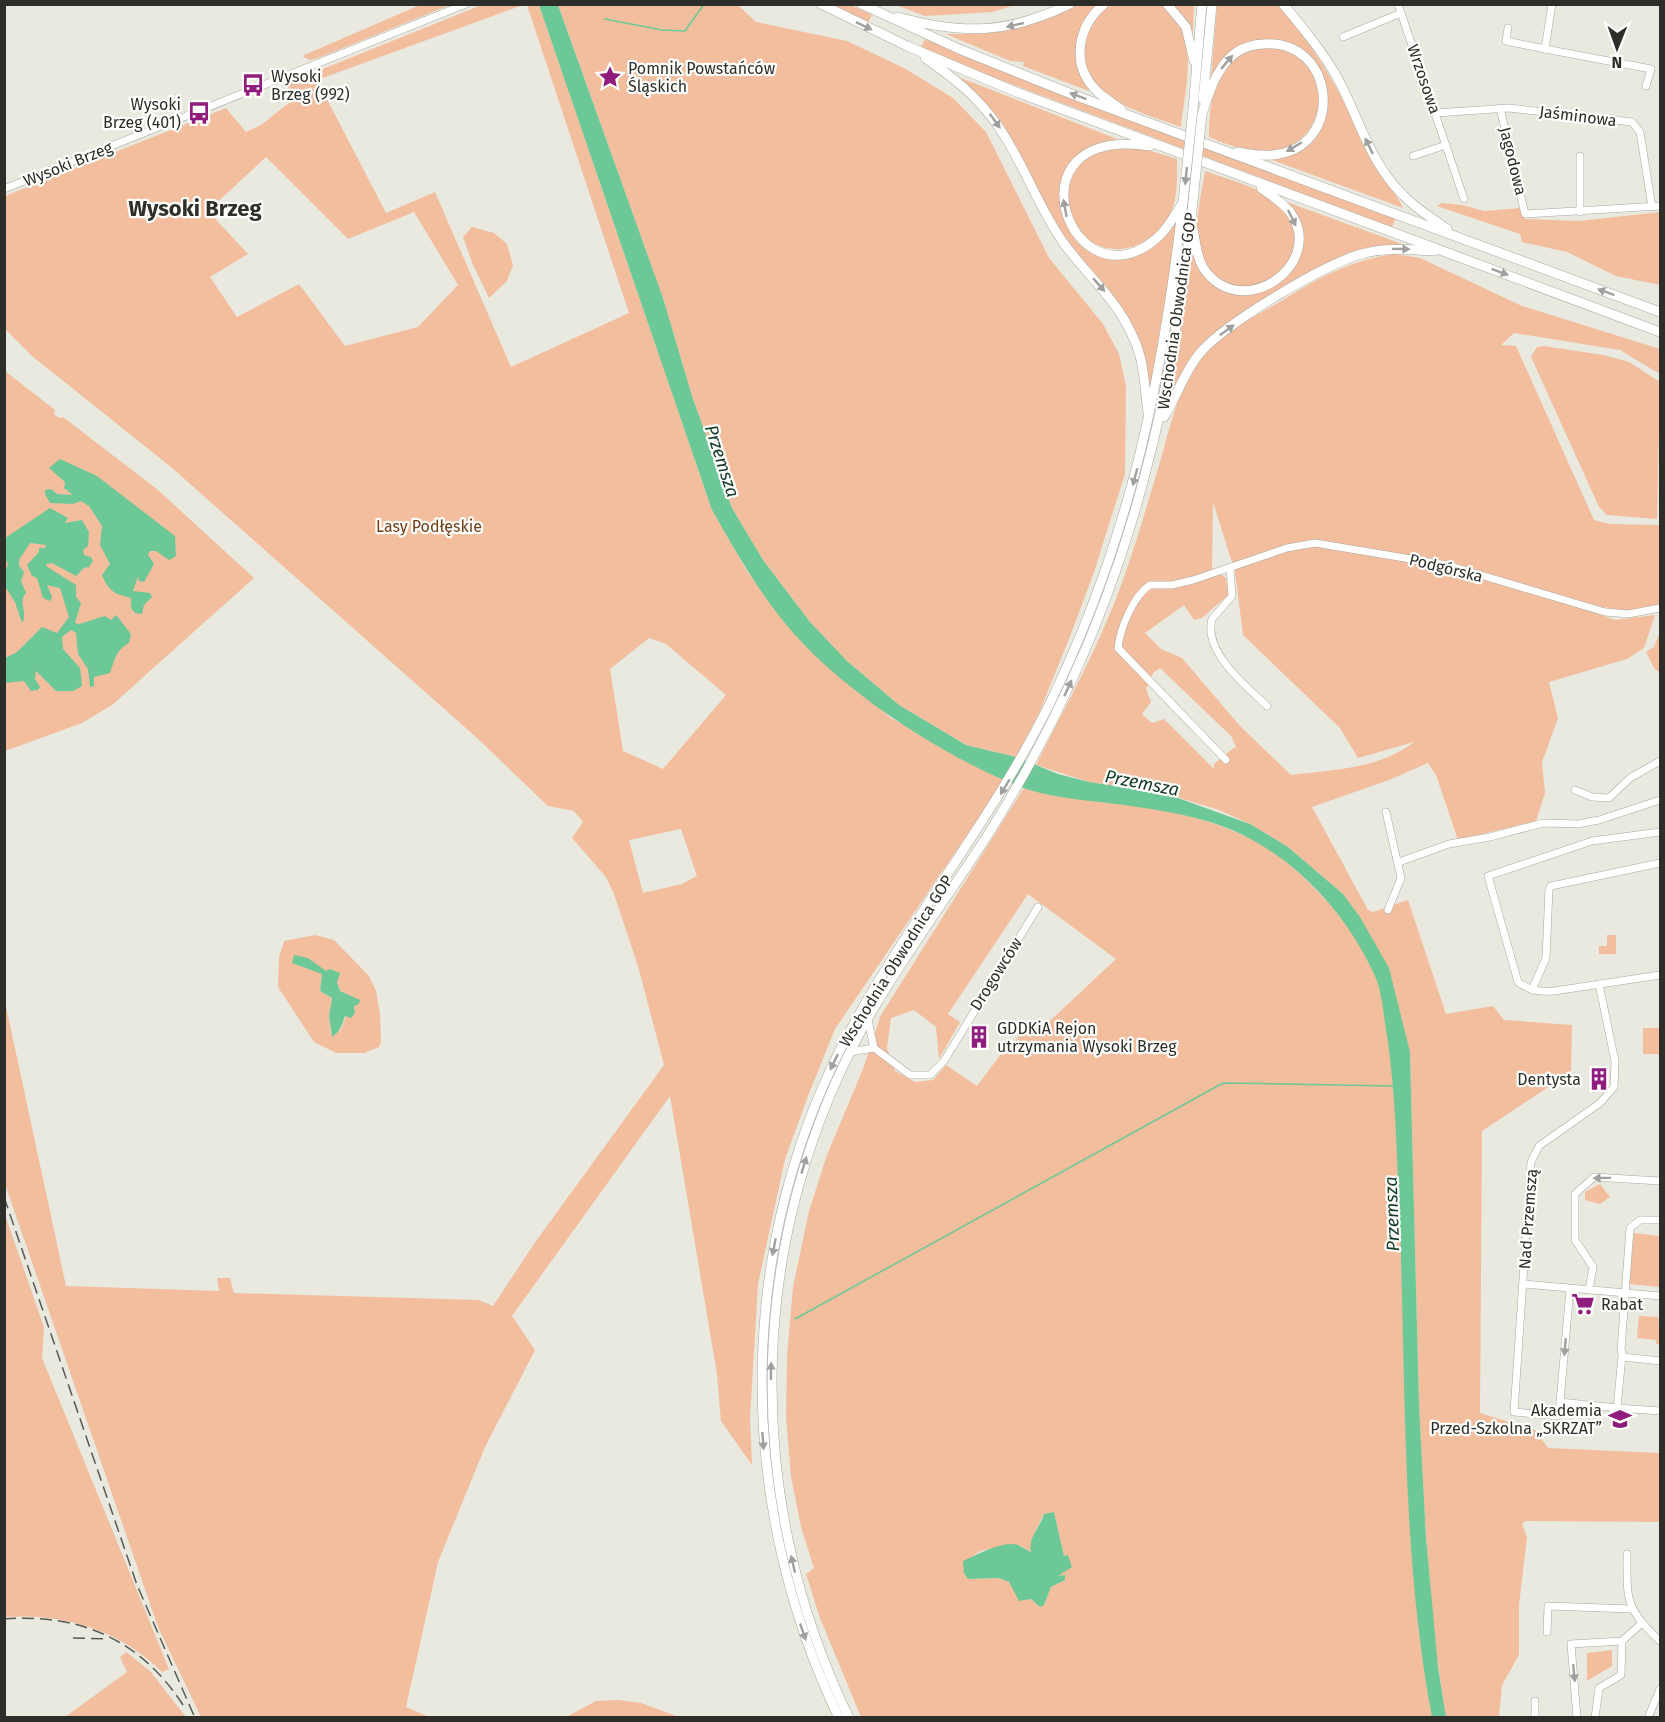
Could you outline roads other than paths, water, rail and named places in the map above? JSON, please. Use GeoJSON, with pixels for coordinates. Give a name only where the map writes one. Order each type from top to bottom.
{"type":"FeatureCollection","features":[{"type":"Feature","properties":{"kind":"highway"},"geometry":{"type":"LineString","coordinates":[[821,4],[907,46],[1002,86],[1660,332]]}},
{"type":"Feature","properties":{"kind":"highway"},"geometry":{"type":"LineString","coordinates":[[861,4],[959,49],[1133,117],[1660,312]]}},
{"type":"Feature","properties":{"kind":"highway"},"geometry":{"type":"LineString","coordinates":[[871,9],[947,29],[970,31],[1014,26],[1070,4]]}},
{"type":"Feature","properties":{"kind":"highway"},"geometry":{"type":"LineString","coordinates":[[1104,4],[1090,17],[1082,35],[1080,52],[1083,69],[1098,93],[1133,117]]}},
{"type":"Feature","properties":{"kind":"highway"},"geometry":{"type":"LineString","coordinates":[[1167,4],[1181,19],[1189,36],[1196,75]]}},
{"type":"Feature","properties":{"kind":"highway","name":"Wschodnia Obwodnica GOP"},"geometry":{"type":"LineString","coordinates":[[839,1718],[812,1656],[794,1605],[780,1553],[769,1498],[764,1455],[761,1382],[769,1275],[792,1172],[830,1069],[873,991],[1037,739],[1105,573],[1128,502],[1149,421],[1165,339],[1183,202],[1202,4]]}},
{"type":"Feature","properties":{"kind":"highway","name":"Wschodnia Obwodnica GOP"},"geometry":{"type":"LineString","coordinates":[[849,1718],[820,1651],[792,1563],[775,1464],[771,1380],[777,1289],[791,1211],[814,1135],[849,1053],[868,1019],[986,837],[1083,655],[1118,566],[1160,423],[1179,321],[1212,4]]}},
{"type":"Feature","properties":{"kind":"highway"},"geometry":{"type":"LineString","coordinates":[[1283,4],[1320,50],[1334,72],[1374,156],[1391,183],[1410,202],[1458,237]]}},
{"type":"Feature","properties":{"kind":"highway"},"geometry":{"type":"LineString","coordinates":[[1202,114],[1218,72],[1229,57],[1247,46],[1268,43],[1286,46],[1301,54],[1316,69],[1323,91],[1323,110],[1317,126],[1305,141],[1289,151],[1275,155],[1218,149]]}},
{"type":"Feature","properties":{"kind":"highway"},"geometry":{"type":"LineString","coordinates":[[907,46],[955,79],[991,116],[1008,142],[1055,230],[1122,315],[1133,336],[1145,372],[1149,421]]}},
{"type":"Feature","properties":{"kind":"highway"},"geometry":{"type":"LineString","coordinates":[[1168,149],[1121,143],[1093,150],[1079,160],[1067,179],[1065,212],[1072,229],[1085,243],[1106,252],[1120,254],[1141,249],[1158,237],[1183,202]]}},
{"type":"Feature","properties":{"kind":"highway"},"geometry":{"type":"LineString","coordinates":[[1191,220],[1199,258],[1214,278],[1232,288],[1244,290],[1262,288],[1273,283],[1284,274],[1293,259],[1297,248],[1297,227],[1286,207],[1250,179]]}},
{"type":"Feature","properties":{"kind":"highway"},"geometry":{"type":"LineString","coordinates":[[1160,423],[1183,378],[1202,350],[1241,320],[1309,278],[1365,253],[1396,249],[1445,252]]}},
{"type":"Feature","properties":{"kind":"street","name":"Wysoki Brzeg"},"geometry":{"type":"LineString","coordinates":[[4,189],[466,4]]}},
{"type":"Feature","properties":{"kind":"street","name":"Wrzosowa"},"geometry":{"type":"LineString","coordinates":[[1398,4],[1464,199]]}},
{"type":"Feature","properties":{"kind":"street"},"geometry":{"type":"LineString","coordinates":[[1545,49],[1552,4]]}},
{"type":"Feature","properties":{"kind":"street"},"geometry":{"type":"LineString","coordinates":[[1343,37],[1401,13]]}},
{"type":"Feature","properties":{"kind":"street"},"geometry":{"type":"LineString","coordinates":[[1508,28],[1506,41],[1651,69],[1646,86]]}},
{"type":"Feature","properties":{"kind":"street","name":"Jaśminowa"},"geometry":{"type":"LineString","coordinates":[[1436,113],[1500,108],[1632,122],[1640,132],[1656,207]]}},
{"type":"Feature","properties":{"kind":"street","name":"Jagodowa"},"geometry":{"type":"LineString","coordinates":[[1500,108],[1525,214],[1580,212]]}},
{"type":"Feature","properties":{"kind":"street"},"geometry":{"type":"LineString","coordinates":[[1413,156],[1446,145]]}},
{"type":"Feature","properties":{"kind":"street"},"geometry":{"type":"LineString","coordinates":[[1580,156],[1580,212],[1656,207]]}},
{"type":"Feature","properties":{"kind":"street","name":"Podgórska"},"geometry":{"type":"LineString","coordinates":[[1226,759],[1118,648],[1119,636],[1145,588],[1150,585],[1172,585],[1193,580],[1305,544],[1327,544],[1447,565],[1605,612],[1628,614],[1660,608]]}},
{"type":"Feature","properties":{"kind":"street"},"geometry":{"type":"LineString","coordinates":[[1230,567],[1232,596],[1212,619],[1213,638],[1230,671],[1267,706]]}},
{"type":"Feature","properties":{"kind":"street"},"geometry":{"type":"LineString","coordinates":[[1575,790],[1592,797],[1609,798],[1630,778],[1660,761]]}},
{"type":"Feature","properties":{"kind":"street"},"geometry":{"type":"LineString","coordinates":[[1399,862],[1449,844],[1490,837],[1543,823],[1578,824],[1599,820],[1660,800]]}},
{"type":"Feature","properties":{"kind":"street"},"geometry":{"type":"LineString","coordinates":[[1386,812],[1399,862],[1399,888],[1388,910]]}},
{"type":"Feature","properties":{"kind":"street"},"geometry":{"type":"LineString","coordinates":[[1660,832],[1592,841],[1488,876],[1518,982],[1532,990],[1554,991],[1660,975]]}},
{"type":"Feature","properties":{"kind":"street"},"geometry":{"type":"LineString","coordinates":[[1532,990],[1546,958],[1551,886],[1660,863]]}},
{"type":"Feature","properties":{"kind":"street","name":"Drogowców"},"geometry":{"type":"LineString","coordinates":[[874,1048],[910,1075],[930,1075],[936,1070],[1038,908]]}},
{"type":"Feature","properties":{"kind":"street","name":"Nad Przemszą"},"geometry":{"type":"LineString","coordinates":[[1560,1402],[1559,1416],[1514,1412],[1533,1153],[1547,1139],[1600,1103],[1614,1087],[1615,1061],[1599,984]]}},
{"type":"Feature","properties":{"kind":"street"},"geometry":{"type":"LineString","coordinates":[[849,1053],[874,1048],[868,1019]]}},
{"type":"Feature","properties":{"kind":"street"},"geometry":{"type":"LineString","coordinates":[[1589,1290],[1593,1267],[1575,1240],[1575,1194],[1594,1177],[1660,1181]]}},
{"type":"Feature","properties":{"kind":"street"},"geometry":{"type":"LineString","coordinates":[[1617,1408],[1630,1228],[1640,1220],[1660,1220]]}},
{"type":"Feature","properties":{"kind":"street"},"geometry":{"type":"LineString","coordinates":[[1523,1284],[1660,1296]]}},
{"type":"Feature","properties":{"kind":"street"},"geometry":{"type":"LineString","coordinates":[[1570,1289],[1560,1402],[1660,1411]]}},
{"type":"Feature","properties":{"kind":"street"},"geometry":{"type":"LineString","coordinates":[[1622,1356],[1660,1361]]}},
{"type":"Feature","properties":{"kind":"street"},"geometry":{"type":"LineString","coordinates":[[1627,1554],[1627,1588],[1631,1609],[1660,1641]]}},
{"type":"Feature","properties":{"kind":"street"},"geometry":{"type":"LineString","coordinates":[[1547,1632],[1548,1606],[1631,1609]]}},
{"type":"Feature","properties":{"kind":"street"},"geometry":{"type":"LineString","coordinates":[[1577,1718],[1571,1644],[1622,1641],[1642,1623]]}},
{"type":"Feature","properties":{"kind":"street"},"geometry":{"type":"LineString","coordinates":[[1595,1718],[1599,1688],[1621,1675],[1622,1641]]}},
{"type":"Feature","properties":{"kind":"street"},"geometry":{"type":"LineString","coordinates":[[1648,1718],[1660,1689]]}},
{"type":"Feature","properties":{"kind":"street"},"geometry":{"type":"LineString","coordinates":[[1535,1701],[1535,1718]]}},
{"type":"Feature","properties":{"kind":"waterway"},"geometry":{"type":"LineString","coordinates":[[605,19],[662,30],[685,31],[704,4]]}},
{"type":"Feature","properties":{"kind":"waterway"},"geometry":{"type":"LineString","coordinates":[[795,1319],[1223,1083],[1393,1086]]}},
{"type":"Feature","properties":{"kind":"railway"},"geometry":{"type":"LineString","coordinates":[[4,1197],[137,1585],[195,1718]]}},
{"type":"Feature","properties":{"kind":"railway"},"geometry":{"type":"LineString","coordinates":[[4,1619],[32,1618],[58,1621],[83,1626],[106,1635],[148,1663],[183,1705]]}},
{"type":"Feature","properties":{"kind":"railway"},"geometry":{"type":"LineString","coordinates":[[73,1638],[109,1639]]}},
{"type":"Feature","properties":{"kind":"place","name":"Pomnik Powstańców Śląskich"},"geometry":{"type":"Point","coordinates":[610,77]}},
{"type":"Feature","properties":{"kind":"place","name":"Wysoki Brzeg (992)"},"geometry":{"type":"Point","coordinates":[253,85]}},
{"type":"Feature","properties":{"kind":"place","name":"Wysoki Brzeg (401)"},"geometry":{"type":"Point","coordinates":[199,113]}},
{"type":"Feature","properties":{"kind":"place","name":"GDDKiA Rejon utrzymania Wysoki Brzeg"},"geometry":{"type":"Point","coordinates":[979,1037]}},
{"type":"Feature","properties":{"kind":"place","name":"Dentysta"},"geometry":{"type":"Point","coordinates":[1599,1079]}},
{"type":"Feature","properties":{"kind":"place","name":"Rabat"},"geometry":{"type":"Point","coordinates":[1583,1304]}},
{"type":"Feature","properties":{"kind":"place","name":"Akademia Przed-Szkolna „SKRZAT”"},"geometry":{"type":"Point","coordinates":[1620,1419]}},
{"type":"Feature","properties":{"kind":"district","name":"Wysoki Brzeg"},"geometry":{"type":"Point","coordinates":[195,208]}},
{"type":"Feature","properties":{"kind":"water label","name":"Przemsza"},"geometry":{"type":"Point","coordinates":[722,461]}},
{"type":"Feature","properties":{"kind":"water label","name":"Przemsza"},"geometry":{"type":"Point","coordinates":[1142,783]}},
{"type":"Feature","properties":{"kind":"water label","name":"Przemsza"},"geometry":{"type":"Point","coordinates":[1392,1214]}},
{"type":"Feature","properties":{"kind":"park label","name":"Lasy Podłęskie"},"geometry":{"type":"Point","coordinates":[429,526]}}]}
